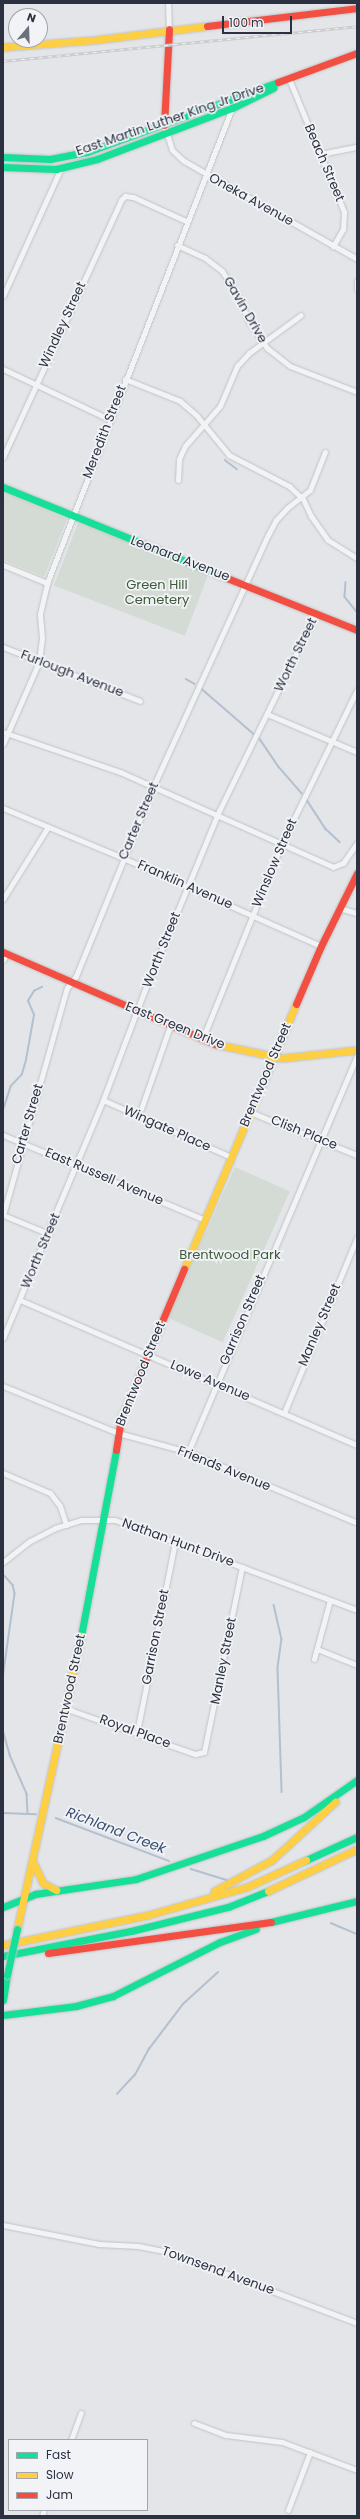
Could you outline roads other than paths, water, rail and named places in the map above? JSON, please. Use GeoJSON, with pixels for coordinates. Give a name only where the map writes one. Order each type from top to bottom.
{"type":"FeatureCollection","features":[{"type":"Feature","properties":{"kind":"main road"},"geometry":{"type":"LineString","coordinates":[[3,47],[129,35],[169,29],[357,8]]}},
{"type":"Feature","properties":{"kind":"main road"},"geometry":{"type":"LineString","coordinates":[[164,125],[169,29]]}},
{"type":"Feature","properties":{"kind":"main road","name":"East Martin Luther King Jr Drive"},"geometry":{"type":"LineString","coordinates":[[3,157],[27,159],[69,156],[164,125],[357,53]]}},
{"type":"Feature","properties":{"kind":"main road","name":"East Martin Luther King Jr Drive"},"geometry":{"type":"LineString","coordinates":[[3,167],[35,170],[61,168],[97,159],[232,108],[289,79]]}},
{"type":"Feature","properties":{"kind":"main road","name":"Leonard Avenue"},"geometry":{"type":"LineString","coordinates":[[3,487],[73,517],[248,584],[357,630]]}},
{"type":"Feature","properties":{"kind":"main road","name":"Brentwood Street"},"geometry":{"type":"LineString","coordinates":[[3,2000],[17,1929],[67,1709],[104,1519],[118,1433],[125,1409],[272,1058],[321,946],[357,873]]}},
{"type":"Feature","properties":{"kind":"main road","name":"East Green Drive"},"geometry":{"type":"LineString","coordinates":[[4,955],[72,982],[202,1040],[272,1058],[357,1050]]}},
{"type":"Feature","properties":{"kind":"main road"},"geometry":{"type":"LineString","coordinates":[[3,1907],[24,1898],[60,1890],[136,1879],[263,1836],[304,1817],[357,1780]]}},
{"type":"Feature","properties":{"kind":"main road"},"geometry":{"type":"LineString","coordinates":[[168,1910],[182,1902],[223,1888],[272,1860],[294,1842],[357,1780]]}},
{"type":"Feature","properties":{"kind":"main road"},"geometry":{"type":"LineString","coordinates":[[3,1945],[168,1910],[247,1887],[357,1837]]}},
{"type":"Feature","properties":{"kind":"main road"},"geometry":{"type":"LineString","coordinates":[[3,1957],[131,1931],[228,1907],[298,1879],[357,1849]]}},
{"type":"Feature","properties":{"kind":"main road"},"geometry":{"type":"LineString","coordinates":[[33,1862],[43,1883],[60,1890]]}},
{"type":"Feature","properties":{"kind":"main road"},"geometry":{"type":"LineString","coordinates":[[3,2015],[76,2006],[113,1996],[153,1978],[220,1942],[290,1919],[357,1902]]}},
{"type":"Feature","properties":{"kind":"main road"},"geometry":{"type":"LineString","coordinates":[[3,1957],[15,1958],[198,1934],[290,1919]]}},
{"type":"Feature","properties":{"kind":"street"},"geometry":{"type":"LineString","coordinates":[[168,3],[169,29]]}},
{"type":"Feature","properties":{"kind":"street","name":"Beach Street"},"geometry":{"type":"LineString","coordinates":[[289,79],[344,212],[343,229],[332,246]]}},
{"type":"Feature","properties":{"kind":"street","name":"Meredith Street"},"geometry":{"type":"LineString","coordinates":[[3,744],[5,733],[39,662],[42,638],[40,614],[46,583],[73,517],[109,419],[186,221],[232,108]]}},
{"type":"Feature","properties":{"kind":"street"},"geometry":{"type":"LineString","coordinates":[[219,113],[226,124]]}},
{"type":"Feature","properties":{"kind":"street","name":"Oneka Avenue"},"geometry":{"type":"LineString","coordinates":[[164,125],[165,134],[174,154],[205,174],[357,259]]}},
{"type":"Feature","properties":{"kind":"street"},"geometry":{"type":"LineString","coordinates":[[320,154],[357,147]]}},
{"type":"Feature","properties":{"kind":"street"},"geometry":{"type":"LineString","coordinates":[[3,296],[61,168]]}},
{"type":"Feature","properties":{"kind":"street","name":"Windley Street"},"geometry":{"type":"LineString","coordinates":[[3,457],[121,200],[126,196],[186,221]]}},
{"type":"Feature","properties":{"kind":"street","name":"Gavin Drive"},"geometry":{"type":"LineString","coordinates":[[177,245],[205,258],[222,271],[238,296],[248,320],[264,343],[290,366],[357,392]]}},
{"type":"Feature","properties":{"kind":"street"},"geometry":{"type":"LineString","coordinates":[[357,281],[357,289]]}},
{"type":"Feature","properties":{"kind":"street"},"geometry":{"type":"LineString","coordinates":[[178,480],[179,459],[185,446],[205,426],[220,406],[237,366],[249,353],[301,315]]}},
{"type":"Feature","properties":{"kind":"street"},"geometry":{"type":"LineString","coordinates":[[3,369],[109,419]]}},
{"type":"Feature","properties":{"kind":"street"},"geometry":{"type":"LineString","coordinates":[[125,379],[180,401],[205,426],[229,455],[240,463],[274,476],[302,497],[328,540],[357,558]]}},
{"type":"Feature","properties":{"kind":"street","name":"Carter Street"},"geometry":{"type":"LineString","coordinates":[[3,1215],[67,988],[72,982],[153,787],[248,584],[276,520],[310,490],[325,452]]}},
{"type":"Feature","properties":{"kind":"street"},"geometry":{"type":"LineString","coordinates":[[3,565],[46,583]]}},
{"type":"Feature","properties":{"kind":"street","name":"Worth Street"},"geometry":{"type":"LineString","coordinates":[[3,1338],[49,1234],[104,1100],[137,1011],[217,815],[316,613]]}},
{"type":"Feature","properties":{"kind":"street","name":"Furlough Avenue"},"geometry":{"type":"LineString","coordinates":[[3,647],[140,701]]}},
{"type":"Feature","properties":{"kind":"street","name":"Winslow Street"},"geometry":{"type":"LineString","coordinates":[[202,1040],[282,843],[357,690]]}},
{"type":"Feature","properties":{"kind":"street"},"geometry":{"type":"LineString","coordinates":[[267,714],[357,752]]}},
{"type":"Feature","properties":{"kind":"street"},"geometry":{"type":"LineString","coordinates":[[5,733],[91,762],[153,787],[282,843],[333,867],[343,862],[357,843]]}},
{"type":"Feature","properties":{"kind":"street","name":"Franklin Avenue"},"geometry":{"type":"LineString","coordinates":[[3,808],[188,886],[321,946]]}},
{"type":"Feature","properties":{"kind":"street"},"geometry":{"type":"LineString","coordinates":[[3,899],[48,827]]}},
{"type":"Feature","properties":{"kind":"street"},"geometry":{"type":"LineString","coordinates":[[339,908],[357,913]]}},
{"type":"Feature","properties":{"kind":"street"},"geometry":{"type":"LineString","coordinates":[[142,1109],[170,1026]]}},
{"type":"Feature","properties":{"kind":"street","name":"Garrison Street"},"geometry":{"type":"LineString","coordinates":[[188,1452],[319,1140],[357,1056]]}},
{"type":"Feature","properties":{"kind":"street","name":"Wingate Place"},"geometry":{"type":"LineString","coordinates":[[104,1100],[231,1157]]}},
{"type":"Feature","properties":{"kind":"street","name":"Clish Place"},"geometry":{"type":"LineString","coordinates":[[250,1112],[357,1155]]}},
{"type":"Feature","properties":{"kind":"street","name":"East Russell Avenue"},"geometry":{"type":"LineString","coordinates":[[3,1135],[23,1142],[205,1220]]}},
{"type":"Feature","properties":{"kind":"street"},"geometry":{"type":"LineString","coordinates":[[3,1215],[49,1234]]}},
{"type":"Feature","properties":{"kind":"street","name":"Manley Street"},"geometry":{"type":"LineString","coordinates":[[284,1413],[357,1238]]}},
{"type":"Feature","properties":{"kind":"street","name":"Lowe Avenue"},"geometry":{"type":"LineString","coordinates":[[20,1300],[147,1356],[355,1444]]}},
{"type":"Feature","properties":{"kind":"street","name":"Friends Avenue"},"geometry":{"type":"LineString","coordinates":[[3,1386],[118,1433],[188,1452],[355,1522]]}},
{"type":"Feature","properties":{"kind":"street"},"geometry":{"type":"LineString","coordinates":[[3,1473],[50,1492],[60,1506],[66,1524]]}},
{"type":"Feature","properties":{"kind":"street","name":"Nathan Hunt Drive"},"geometry":{"type":"LineString","coordinates":[[3,1562],[30,1541],[66,1524],[81,1520],[115,1520],[357,1610]]}},
{"type":"Feature","properties":{"kind":"street","name":"Garrison Street"},"geometry":{"type":"LineString","coordinates":[[137,1732],[175,1542]]}},
{"type":"Feature","properties":{"kind":"street","name":"Manley Street"},"geometry":{"type":"LineString","coordinates":[[203,1753],[207,1748],[242,1567]]}},
{"type":"Feature","properties":{"kind":"street"},"geometry":{"type":"LineString","coordinates":[[314,1658],[330,1600]]}},
{"type":"Feature","properties":{"kind":"street"},"geometry":{"type":"LineString","coordinates":[[317,1650],[357,1665]]}},
{"type":"Feature","properties":{"kind":"street","name":"Royal Place"},"geometry":{"type":"LineString","coordinates":[[67,1709],[137,1732],[195,1754],[203,1753]]}},
{"type":"Feature","properties":{"kind":"street","name":"Townsend Avenue"},"geometry":{"type":"LineString","coordinates":[[3,2225],[99,2244],[138,2246],[169,2252],[357,2323]]}},
{"type":"Feature","properties":{"kind":"street"},"geometry":{"type":"LineString","coordinates":[[71,2439],[81,2413]]}},
{"type":"Feature","properties":{"kind":"street"},"geometry":{"type":"LineString","coordinates":[[194,2423],[226,2435],[282,2442],[357,2470]]}},
{"type":"Feature","properties":{"kind":"street"},"geometry":{"type":"LineString","coordinates":[[288,2510],[310,2452]]}},
{"type":"Feature","properties":{"kind":"waterway"},"geometry":{"type":"LineString","coordinates":[[225,460],[237,469]]}},
{"type":"Feature","properties":{"kind":"waterway"},"geometry":{"type":"LineString","coordinates":[[346,582],[345,597],[357,612]]}},
{"type":"Feature","properties":{"kind":"waterway"},"geometry":{"type":"LineString","coordinates":[[186,679],[195,684]]}},
{"type":"Feature","properties":{"kind":"waterway"},"geometry":{"type":"LineString","coordinates":[[202,689],[254,734]]}},
{"type":"Feature","properties":{"kind":"waterway"},"geometry":{"type":"LineString","coordinates":[[260,739],[279,767],[302,793]]}},
{"type":"Feature","properties":{"kind":"waterway"},"geometry":{"type":"LineString","coordinates":[[307,800],[326,829],[340,842]]}},
{"type":"Feature","properties":{"kind":"waterway"},"geometry":{"type":"LineString","coordinates":[[3,1110],[11,1086],[22,1074],[26,1060],[34,1015],[28,1001],[34,991],[42,987]]}},
{"type":"Feature","properties":{"kind":"waterway"},"geometry":{"type":"LineString","coordinates":[[3,1574],[13,1585],[15,1594],[3,1678]]}},
{"type":"Feature","properties":{"kind":"waterway"},"geometry":{"type":"LineString","coordinates":[[274,1605],[282,1639],[278,1669],[282,1792]]}},
{"type":"Feature","properties":{"kind":"waterway"},"geometry":{"type":"LineString","coordinates":[[3,1730],[10,1755],[27,1794],[28,1813]]}},
{"type":"Feature","properties":{"kind":"waterway","name":"Richland Creek"},"geometry":{"type":"LineString","coordinates":[[3,1813],[36,1814]]}},
{"type":"Feature","properties":{"kind":"waterway","name":"Richland Creek"},"geometry":{"type":"LineString","coordinates":[[56,1818],[169,1861]]}},
{"type":"Feature","properties":{"kind":"waterway","name":"Richland Creek"},"geometry":{"type":"LineString","coordinates":[[191,1869],[227,1880]]}},
{"type":"Feature","properties":{"kind":"waterway","name":"Richland Creek"},"geometry":{"type":"LineString","coordinates":[[331,1923],[357,1934]]}},
{"type":"Feature","properties":{"kind":"waterway"},"geometry":{"type":"LineString","coordinates":[[117,2094],[135,2075],[149,2049],[183,2004],[218,1972]]}},
{"type":"Feature","properties":{"kind":"railway"},"geometry":{"type":"LineString","coordinates":[[3,61],[357,26]]}},
{"type":"Feature","properties":{"kind":"park label","name":"Green Hill Cemetery"},"geometry":{"type":"Point","coordinates":[157,594]}},
{"type":"Feature","properties":{"kind":"park label","name":"Brentwood Park"},"geometry":{"type":"Point","coordinates":[230,1255]}}]}
